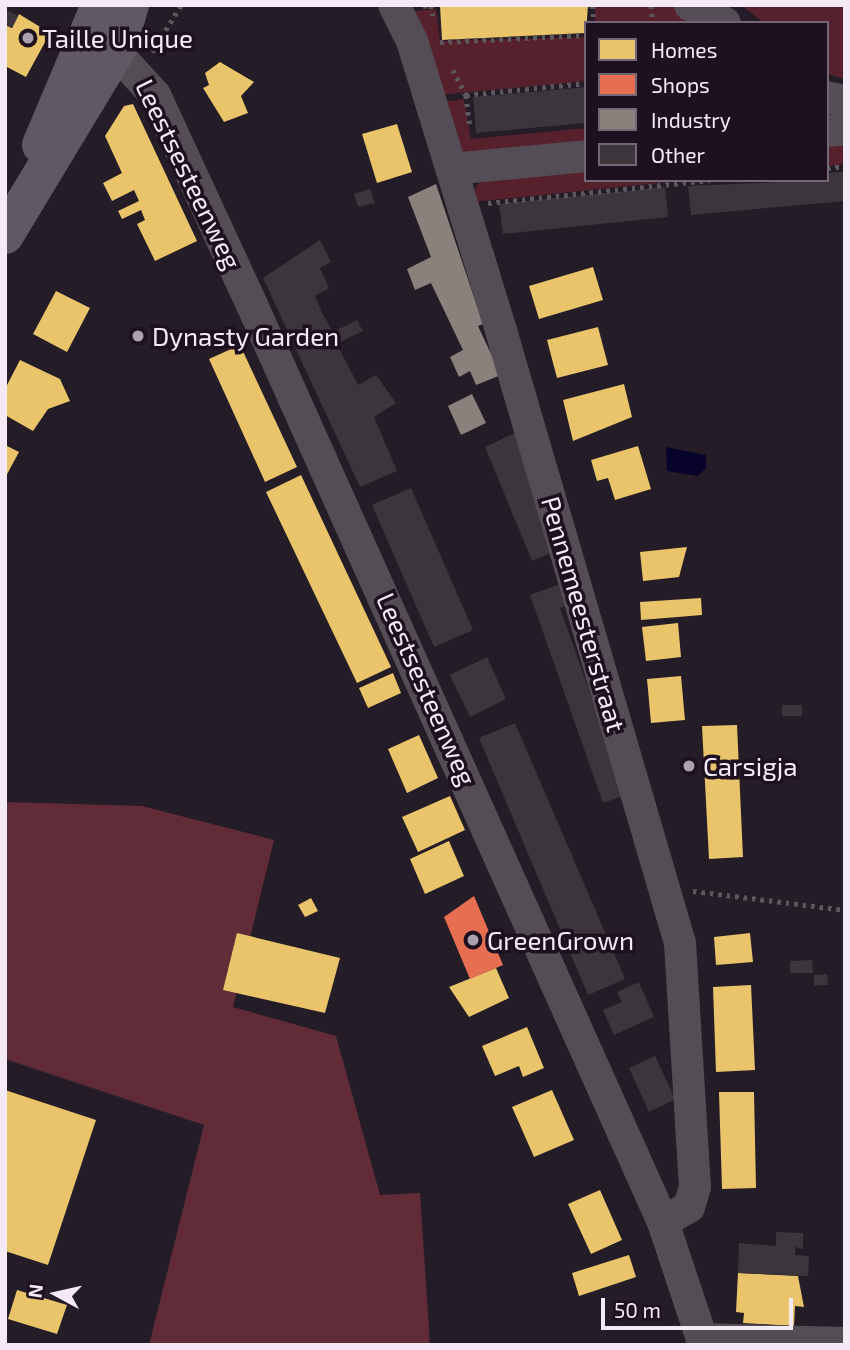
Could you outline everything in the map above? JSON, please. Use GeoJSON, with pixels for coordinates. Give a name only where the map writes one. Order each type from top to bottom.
{"type":"FeatureCollection","features":[{"type":"Feature","properties":{"kind":"main road"},"geometry":{"type":"LineString","coordinates":[[10,226],[103,27],[130,5]]}},
{"type":"Feature","properties":{"kind":"street"},"geometry":{"type":"LineString","coordinates":[[690,5],[721,21]]}},
{"type":"Feature","properties":{"kind":"street","name":"Pennemeesterstraat"},"geometry":{"type":"LineString","coordinates":[[395,7],[430,99],[452,169],[680,943],[695,1187],[689,1206],[663,1222]]}},
{"type":"Feature","properties":{"kind":"street","name":"Leestsesteenweg"},"geometry":{"type":"LineString","coordinates":[[103,27],[155,95],[663,1222],[703,1342]]}},
{"type":"Feature","properties":{"kind":"street"},"geometry":{"type":"LineString","coordinates":[[452,169],[584,156]]}},
{"type":"Feature","properties":{"kind":"street"},"geometry":{"type":"LineString","coordinates":[[703,1342],[845,1343]]}},
{"type":"Feature","properties":{"kind":"path"},"geometry":{"type":"LineString","coordinates":[[395,7],[433,5],[438,42],[443,52]]}},
{"type":"Feature","properties":{"kind":"path"},"geometry":{"type":"LineString","coordinates":[[438,42],[584,35]]}},
{"type":"Feature","properties":{"kind":"path"},"geometry":{"type":"LineString","coordinates":[[449,63],[466,95],[472,136]]}},
{"type":"Feature","properties":{"kind":"path"},"geometry":{"type":"LineString","coordinates":[[430,99],[584,83]]}},
{"type":"Feature","properties":{"kind":"path"},"geometry":{"type":"LineString","coordinates":[[463,206],[672,182]]}},
{"type":"Feature","properties":{"kind":"path"},"geometry":{"type":"LineString","coordinates":[[665,887],[845,910]]}},
{"type":"Feature","properties":{"kind":"shaded area"},"geometry":{"type":"Polygon","coordinates":[[[595,5],[674,5],[702,21],[595,21],[595,5]]]}},
{"type":"Feature","properties":{"kind":"shaded area"},"geometry":{"type":"Polygon","coordinates":[[[741,5],[845,5],[845,79],[829,75],[829,21],[761,21],[741,5]]]}},
{"type":"Feature","properties":{"kind":"shaded area"},"geometry":{"type":"Polygon","coordinates":[[[436,9],[440,41],[584,37],[584,81],[439,95],[415,11],[436,9]]]}},
{"type":"Feature","properties":{"kind":"shaded area"},"geometry":{"type":"Polygon","coordinates":[[[464,99],[471,139],[584,128],[584,145],[466,154],[456,149],[442,102],[464,99]]]}},
{"type":"Feature","properties":{"kind":"shaded area"},"geometry":{"type":"Polygon","coordinates":[[[845,144],[845,164],[829,166],[829,146],[845,144]]]}},
{"type":"Feature","properties":{"kind":"shaded area"},"geometry":{"type":"Polygon","coordinates":[[[584,170],[584,182],[667,182],[473,202],[477,184],[488,180],[584,170]]]}},
{"type":"Feature","properties":{"kind":"shaded area"},"geometry":{"type":"Polygon","coordinates":[[[666,447],[706,455],[706,468],[698,476],[667,471],[666,447]]]}},
{"type":"Feature","properties":{"kind":"shaded area"},"geometry":{"type":"Polygon","coordinates":[[[5,802],[142,806],[274,840],[233,1007],[336,1036],[380,1195],[420,1193],[430,1345],[149,1345],[204,1125],[5,1059],[5,802]]]}},
{"type":"Feature","properties":{"kind":"building: Homes"},"geometry":{"type":"Polygon","coordinates":[[[588,5],[584,33],[442,40],[440,6],[588,5]]]}},
{"type":"Feature","properties":{"kind":"building: Homes"},"geometry":{"type":"Polygon","coordinates":[[[19,14],[50,33],[26,77],[5,66],[5,25],[12,28],[19,14]]]}},
{"type":"Feature","properties":{"kind":"building: Homes"},"geometry":{"type":"Polygon","coordinates":[[[220,62],[254,82],[241,96],[248,113],[224,122],[203,88],[209,85],[205,73],[220,62]]]}},
{"type":"Feature","properties":{"kind":"building: Homes"},"geometry":{"type":"Polygon","coordinates":[[[133,104],[197,241],[155,261],[137,224],[145,220],[141,210],[122,219],[118,211],[139,201],[134,190],[112,201],[103,183],[122,173],[105,136],[124,106],[133,104]]]}},
{"type":"Feature","properties":{"kind":"building: Homes"},"geometry":{"type":"Polygon","coordinates":[[[397,124],[412,172],[377,183],[362,134],[397,124]]]}},
{"type":"Feature","properties":{"kind":"building: Homes"},"geometry":{"type":"Polygon","coordinates":[[[593,267],[603,300],[539,319],[529,286],[593,267]]]}},
{"type":"Feature","properties":{"kind":"building: Homes"},"geometry":{"type":"Polygon","coordinates":[[[56,291],[90,308],[67,352],[33,334],[56,291]]]}},
{"type":"Feature","properties":{"kind":"building: Homes"},"geometry":{"type":"Polygon","coordinates":[[[598,327],[608,365],[557,378],[547,340],[598,327]]]}},
{"type":"Feature","properties":{"kind":"building: Homes"},"geometry":{"type":"Polygon","coordinates":[[[240,345],[297,467],[265,482],[209,359],[240,345]]]}},
{"type":"Feature","properties":{"kind":"building: Homes"},"geometry":{"type":"Polygon","coordinates":[[[20,360],[60,379],[70,401],[48,409],[33,431],[5,415],[5,389],[20,360]]]}},
{"type":"Feature","properties":{"kind":"building: Homes"},"geometry":{"type":"Polygon","coordinates":[[[624,384],[632,417],[573,441],[563,400],[624,384]]]}},
{"type":"Feature","properties":{"kind":"building: Homes"},"geometry":{"type":"Polygon","coordinates":[[[5,445],[19,452],[5,478],[5,445]]]}},
{"type":"Feature","properties":{"kind":"building: Homes"},"geometry":{"type":"Polygon","coordinates":[[[638,446],[651,489],[615,500],[608,478],[597,481],[591,460],[638,446]]]}},
{"type":"Feature","properties":{"kind":"building: Homes"},"geometry":{"type":"Polygon","coordinates":[[[301,475],[391,667],[357,683],[266,492],[301,475]]]}},
{"type":"Feature","properties":{"kind":"building: Homes"},"geometry":{"type":"Polygon","coordinates":[[[687,547],[679,577],[643,581],[640,552],[687,547]]]}},
{"type":"Feature","properties":{"kind":"building: Homes"},"geometry":{"type":"Polygon","coordinates":[[[701,598],[702,615],[641,620],[640,602],[701,598]]]}},
{"type":"Feature","properties":{"kind":"building: Homes"},"geometry":{"type":"Polygon","coordinates":[[[678,623],[681,657],[646,661],[642,627],[678,623]]]}},
{"type":"Feature","properties":{"kind":"building: Homes"},"geometry":{"type":"Polygon","coordinates":[[[393,673],[401,693],[368,708],[359,688],[393,673]]]}},
{"type":"Feature","properties":{"kind":"building: Homes"},"geometry":{"type":"Polygon","coordinates":[[[681,676],[685,720],[651,723],[647,679],[681,676]]]}},
{"type":"Feature","properties":{"kind":"building: Homes"},"geometry":{"type":"Polygon","coordinates":[[[737,725],[743,857],[709,859],[702,726],[737,725]]]}},
{"type":"Feature","properties":{"kind":"building: Homes"},"geometry":{"type":"Polygon","coordinates":[[[419,735],[438,778],[407,793],[388,749],[419,735]]]}},
{"type":"Feature","properties":{"kind":"building: Homes"},"geometry":{"type":"Polygon","coordinates":[[[450,796],[465,830],[418,852],[402,817],[450,796]]]}},
{"type":"Feature","properties":{"kind":"building: Homes"},"geometry":{"type":"Polygon","coordinates":[[[449,841],[464,876],[425,894],[410,859],[449,841]]]}},
{"type":"Feature","properties":{"kind":"building: Homes"},"geometry":{"type":"Polygon","coordinates":[[[311,898],[318,911],[305,917],[298,905],[311,898]]]}},
{"type":"Feature","properties":{"kind":"building: Homes"},"geometry":{"type":"Polygon","coordinates":[[[237,933],[340,958],[325,1013],[223,990],[237,933]]]}},
{"type":"Feature","properties":{"kind":"building: Homes"},"geometry":{"type":"Polygon","coordinates":[[[750,933],[753,962],[716,965],[714,937],[750,933]]]}},
{"type":"Feature","properties":{"kind":"building: Homes"},"geometry":{"type":"Polygon","coordinates":[[[496,968],[509,998],[469,1017],[449,987],[496,968]]]}},
{"type":"Feature","properties":{"kind":"building: Homes"},"geometry":{"type":"Polygon","coordinates":[[[751,985],[755,1070],[716,1072],[713,987],[751,985]]]}},
{"type":"Feature","properties":{"kind":"building: Homes"},"geometry":{"type":"Polygon","coordinates":[[[527,1027],[544,1068],[523,1077],[519,1066],[495,1076],[482,1046],[527,1027]]]}},
{"type":"Feature","properties":{"kind":"building: Homes"},"geometry":{"type":"Polygon","coordinates":[[[5,1090],[96,1120],[48,1265],[5,1251],[5,1090]]]}},
{"type":"Feature","properties":{"kind":"building: Homes"},"geometry":{"type":"Polygon","coordinates":[[[552,1090],[574,1140],[534,1157],[512,1107],[552,1090]]]}},
{"type":"Feature","properties":{"kind":"building: Homes"},"geometry":{"type":"Polygon","coordinates":[[[719,1092],[754,1092],[756,1188],[722,1189],[719,1092]]]}},
{"type":"Feature","properties":{"kind":"building: Homes"},"geometry":{"type":"Polygon","coordinates":[[[600,1190],[622,1240],[591,1254],[568,1204],[600,1190]]]}},
{"type":"Feature","properties":{"kind":"building: Homes"},"geometry":{"type":"Polygon","coordinates":[[[629,1255],[636,1277],[579,1296],[572,1273],[629,1255]]]}},
{"type":"Feature","properties":{"kind":"building: Homes"},"geometry":{"type":"Polygon","coordinates":[[[738,1273],[798,1276],[804,1307],[795,1306],[794,1326],[743,1323],[744,1313],[736,1312],[738,1273]]]}},
{"type":"Feature","properties":{"kind":"building: Homes"},"geometry":{"type":"Polygon","coordinates":[[[17,1290],[67,1305],[57,1334],[8,1319],[17,1290]]]}},
{"type":"Feature","properties":{"kind":"building: Shops","name":"GreenGrown"},"geometry":{"type":"Polygon","coordinates":[[[474,896],[503,965],[470,979],[444,917],[474,896]]]}},
{"type":"Feature","properties":{"kind":"building: Industry"},"geometry":{"type":"Polygon","coordinates":[[[436,184],[483,324],[478,326],[501,375],[476,385],[470,371],[459,377],[450,357],[463,350],[431,283],[415,290],[407,269],[431,257],[408,197],[436,184]]]}},
{"type":"Feature","properties":{"kind":"building: Industry"},"geometry":{"type":"Polygon","coordinates":[[[472,394],[486,423],[461,435],[448,406],[472,394]]]}},
{"type":"Feature","properties":{"kind":"building: Other"},"geometry":{"type":"Polygon","coordinates":[[[5,9],[18,16],[12,28],[5,25],[5,9]]]}},
{"type":"Feature","properties":{"kind":"building: Other"},"geometry":{"type":"Polygon","coordinates":[[[584,87],[584,123],[476,133],[473,97],[584,87]]]}},
{"type":"Feature","properties":{"kind":"building: Other"},"geometry":{"type":"Polygon","coordinates":[[[845,172],[845,201],[691,215],[688,186],[829,182],[829,173],[845,172]]]}},
{"type":"Feature","properties":{"kind":"building: Other"},"geometry":{"type":"Polygon","coordinates":[[[665,187],[668,217],[503,234],[499,204],[665,187]]]}},
{"type":"Feature","properties":{"kind":"building: Other"},"geometry":{"type":"Polygon","coordinates":[[[370,189],[375,203],[358,207],[354,194],[370,189]]]}},
{"type":"Feature","properties":{"kind":"building: Other"},"geometry":{"type":"Polygon","coordinates":[[[320,240],[331,262],[320,268],[329,288],[315,296],[323,315],[333,332],[357,320],[363,331],[338,343],[341,352],[358,385],[376,375],[396,403],[374,417],[397,471],[360,487],[263,278],[320,240]]]}},
{"type":"Feature","properties":{"kind":"building: Other"},"geometry":{"type":"Polygon","coordinates":[[[519,431],[554,552],[532,561],[485,447],[519,431]]]}},
{"type":"Feature","properties":{"kind":"building: Other"},"geometry":{"type":"Polygon","coordinates":[[[411,488],[473,630],[434,647],[372,505],[411,488]]]}},
{"type":"Feature","properties":{"kind":"building: Other"},"geometry":{"type":"Polygon","coordinates":[[[560,584],[568,606],[560,608],[626,795],[603,803],[530,595],[560,584]]]}},
{"type":"Feature","properties":{"kind":"building: Other"},"geometry":{"type":"Polygon","coordinates":[[[487,657],[506,699],[470,717],[450,675],[487,657]]]}},
{"type":"Feature","properties":{"kind":"building: Other"},"geometry":{"type":"Polygon","coordinates":[[[782,705],[802,705],[802,716],[782,716],[782,705]]]}},
{"type":"Feature","properties":{"kind":"building: Other"},"geometry":{"type":"Polygon","coordinates":[[[515,723],[625,979],[588,995],[479,738],[515,723]]]}},
{"type":"Feature","properties":{"kind":"building: Other"},"geometry":{"type":"Polygon","coordinates":[[[812,960],[813,973],[790,973],[790,961],[812,960]]]}},
{"type":"Feature","properties":{"kind":"building: Other"},"geometry":{"type":"Polygon","coordinates":[[[827,974],[828,985],[814,986],[814,975],[827,974]]]}},
{"type":"Feature","properties":{"kind":"building: Other"},"geometry":{"type":"Polygon","coordinates":[[[639,982],[654,1017],[614,1035],[603,1010],[622,1002],[617,992],[639,982]]]}},
{"type":"Feature","properties":{"kind":"building: Other"},"geometry":{"type":"Polygon","coordinates":[[[655,1056],[675,1099],[649,1112],[629,1068],[655,1056]]]}},
{"type":"Feature","properties":{"kind":"building: Other"},"geometry":{"type":"Polygon","coordinates":[[[776,1232],[803,1233],[803,1249],[795,1247],[795,1255],[809,1256],[808,1276],[738,1273],[739,1243],[776,1246],[776,1232]]]}},
{"type":"Feature","properties":{"kind":"place","name":"Taille Unique"},"geometry":{"type":"Point","coordinates":[28,38]}},
{"type":"Feature","properties":{"kind":"place","name":"Dynasty Garden"},"geometry":{"type":"Point","coordinates":[138,336]}},
{"type":"Feature","properties":{"kind":"place","name":"Carsigja"},"geometry":{"type":"Point","coordinates":[689,766]}},
{"type":"Feature","properties":{"kind":"place","name":"GreenGrown"},"geometry":{"type":"Point","coordinates":[473,940]}}]}
